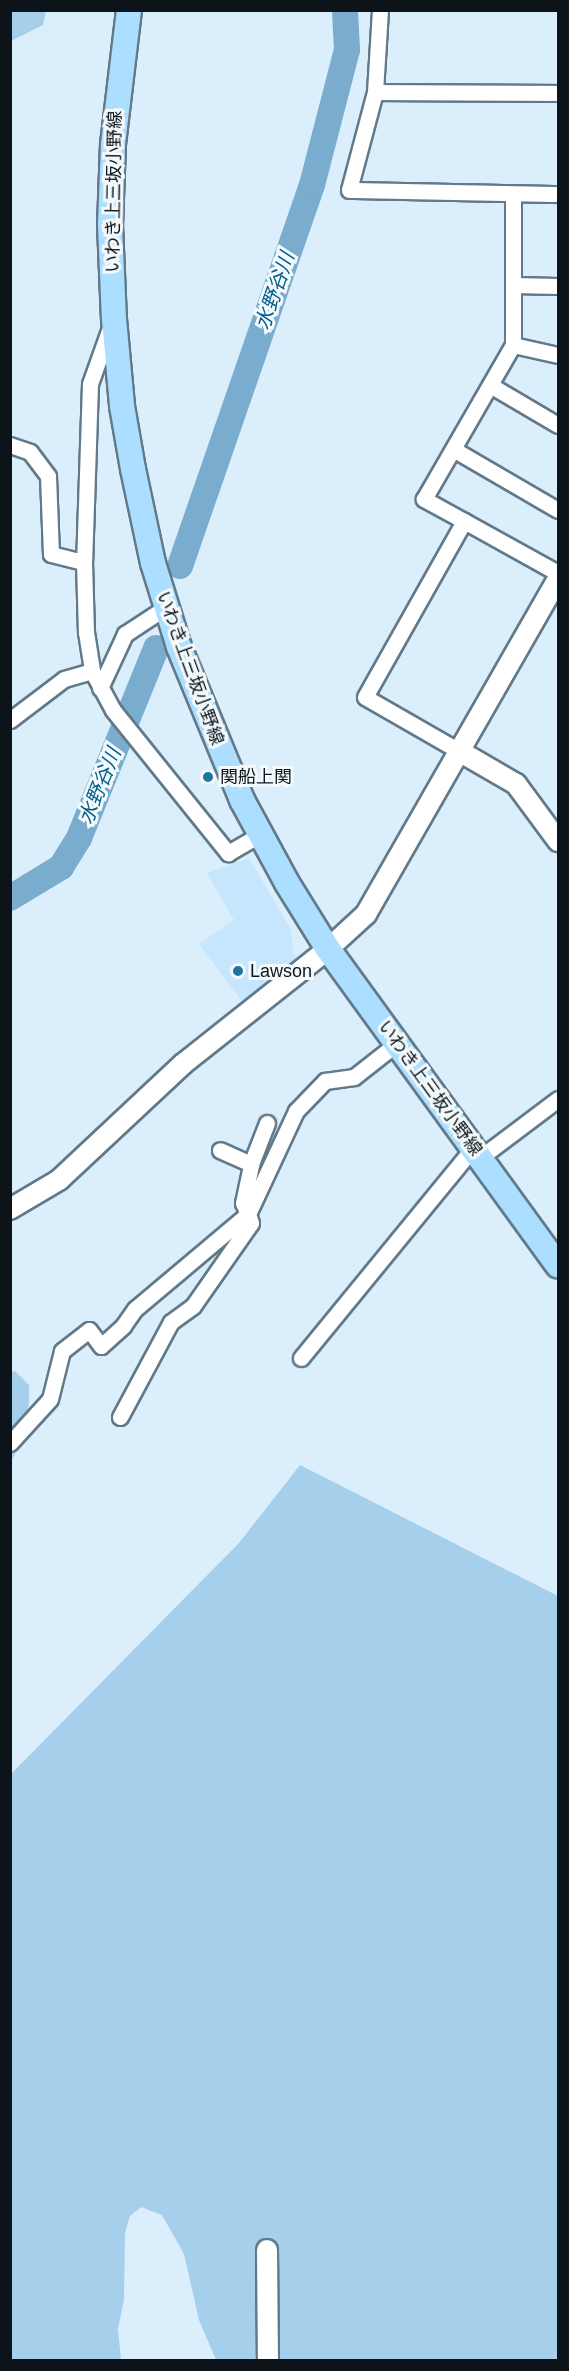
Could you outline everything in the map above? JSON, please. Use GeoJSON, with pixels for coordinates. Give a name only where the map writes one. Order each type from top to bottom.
{"type":"FeatureCollection","features":[{"type":"Feature","properties":{"kind":"main road","name":"いわき上三坂小野線"},"geometry":{"type":"LineString","coordinates":[[129,10],[113,144],[110,225],[114,319],[122,406],[133,469],[166,607],[226,764],[260,835],[328,949],[558,1265]]}},
{"type":"Feature","properties":{"kind":"street"},"geometry":{"type":"LineString","coordinates":[[380,10],[375,92],[349,190],[558,194]]}},
{"type":"Feature","properties":{"kind":"street"},"geometry":{"type":"LineString","coordinates":[[375,92],[558,93]]}},
{"type":"Feature","properties":{"kind":"street"},"geometry":{"type":"LineString","coordinates":[[513,194],[513,345],[424,499],[558,573]]}},
{"type":"Feature","properties":{"kind":"street"},"geometry":{"type":"LineString","coordinates":[[513,285],[558,286]]}},
{"type":"Feature","properties":{"kind":"street"},"geometry":{"type":"LineString","coordinates":[[114,319],[90,384],[84,562],[86,632],[92,671],[112,710],[228,853],[260,835]]}},
{"type":"Feature","properties":{"kind":"street"},"geometry":{"type":"LineString","coordinates":[[513,345],[558,355]]}},
{"type":"Feature","properties":{"kind":"street"},"geometry":{"type":"LineString","coordinates":[[490,385],[558,425]]}},
{"type":"Feature","properties":{"kind":"street"},"geometry":{"type":"LineString","coordinates":[[10,445],[30,452],[48,476],[51,554],[84,562]]}},
{"type":"Feature","properties":{"kind":"street"},"geometry":{"type":"LineString","coordinates":[[453,449],[558,510]]}},
{"type":"Feature","properties":{"kind":"street"},"geometry":{"type":"LineString","coordinates":[[464,521],[365,697],[516,784],[558,841]]}},
{"type":"Feature","properties":{"kind":"street"},"geometry":{"type":"LineString","coordinates":[[10,1209],[60,1180],[183,1064],[328,949],[366,914],[558,579]]}},
{"type":"Feature","properties":{"kind":"street"},"geometry":{"type":"LineString","coordinates":[[100,688],[125,634],[166,607]]}},
{"type":"Feature","properties":{"kind":"street"},"geometry":{"type":"LineString","coordinates":[[10,720],[64,679],[92,671]]}},
{"type":"Feature","properties":{"kind":"street"},"geometry":{"type":"LineString","coordinates":[[10,1443],[50,1399],[62,1351],[89,1330],[101,1346],[123,1326],[135,1309],[248,1214],[296,1111],[312,1092],[325,1082],[354,1077],[397,1043]]}},
{"type":"Feature","properties":{"kind":"street"},"geometry":{"type":"LineString","coordinates":[[301,1358],[477,1152],[558,1099]]}},
{"type":"Feature","properties":{"kind":"street"},"geometry":{"type":"LineString","coordinates":[[120,1418],[171,1322],[193,1306],[250,1223],[243,1203],[251,1164],[267,1123]]}},
{"type":"Feature","properties":{"kind":"street"},"geometry":{"type":"LineString","coordinates":[[220,1150],[251,1164]]}},
{"type":"Feature","properties":{"kind":"street"},"geometry":{"type":"LineString","coordinates":[[267,2250],[268,2361]]}},
{"type":"Feature","properties":{"kind":"shaded area"},"geometry":{"type":"Polygon","coordinates":[[[11,10],[46,11],[43,25],[11,41],[11,10]]]}},
{"type":"Feature","properties":{"kind":"shaded area"},"geometry":{"type":"Polygon","coordinates":[[[249,858],[290,928],[294,955],[301,963],[244,1004],[199,944],[234,920],[207,873],[249,858]]]}},
{"type":"Feature","properties":{"kind":"shaded area"},"geometry":{"type":"Polygon","coordinates":[[[15,1371],[29,1385],[29,1402],[24,1435],[11,1462],[10,1373],[15,1371]]]}},
{"type":"Feature","properties":{"kind":"shaded area"},"geometry":{"type":"Polygon","coordinates":[[[300,1465],[558,1596],[558,2360],[216,2360],[199,2320],[184,2254],[162,2215],[141,2207],[130,2216],[125,2233],[124,2299],[118,2329],[121,2360],[11,2360],[11,1774],[239,1543],[300,1465]]]}},
{"type":"Feature","properties":{"kind":"waterway","name":"水野谷川"},"geometry":{"type":"LineString","coordinates":[[180,566],[312,185],[347,50],[345,10]]}},
{"type":"Feature","properties":{"kind":"waterway","name":"水野谷川"},"geometry":{"type":"LineString","coordinates":[[10,898],[61,867],[79,838],[156,648]]}},
{"type":"Feature","properties":{"kind":"place","name":"関船上関"},"geometry":{"type":"Point","coordinates":[208,777]}},
{"type":"Feature","properties":{"kind":"place","name":"Lawson"},"geometry":{"type":"Point","coordinates":[238,971]}}]}
